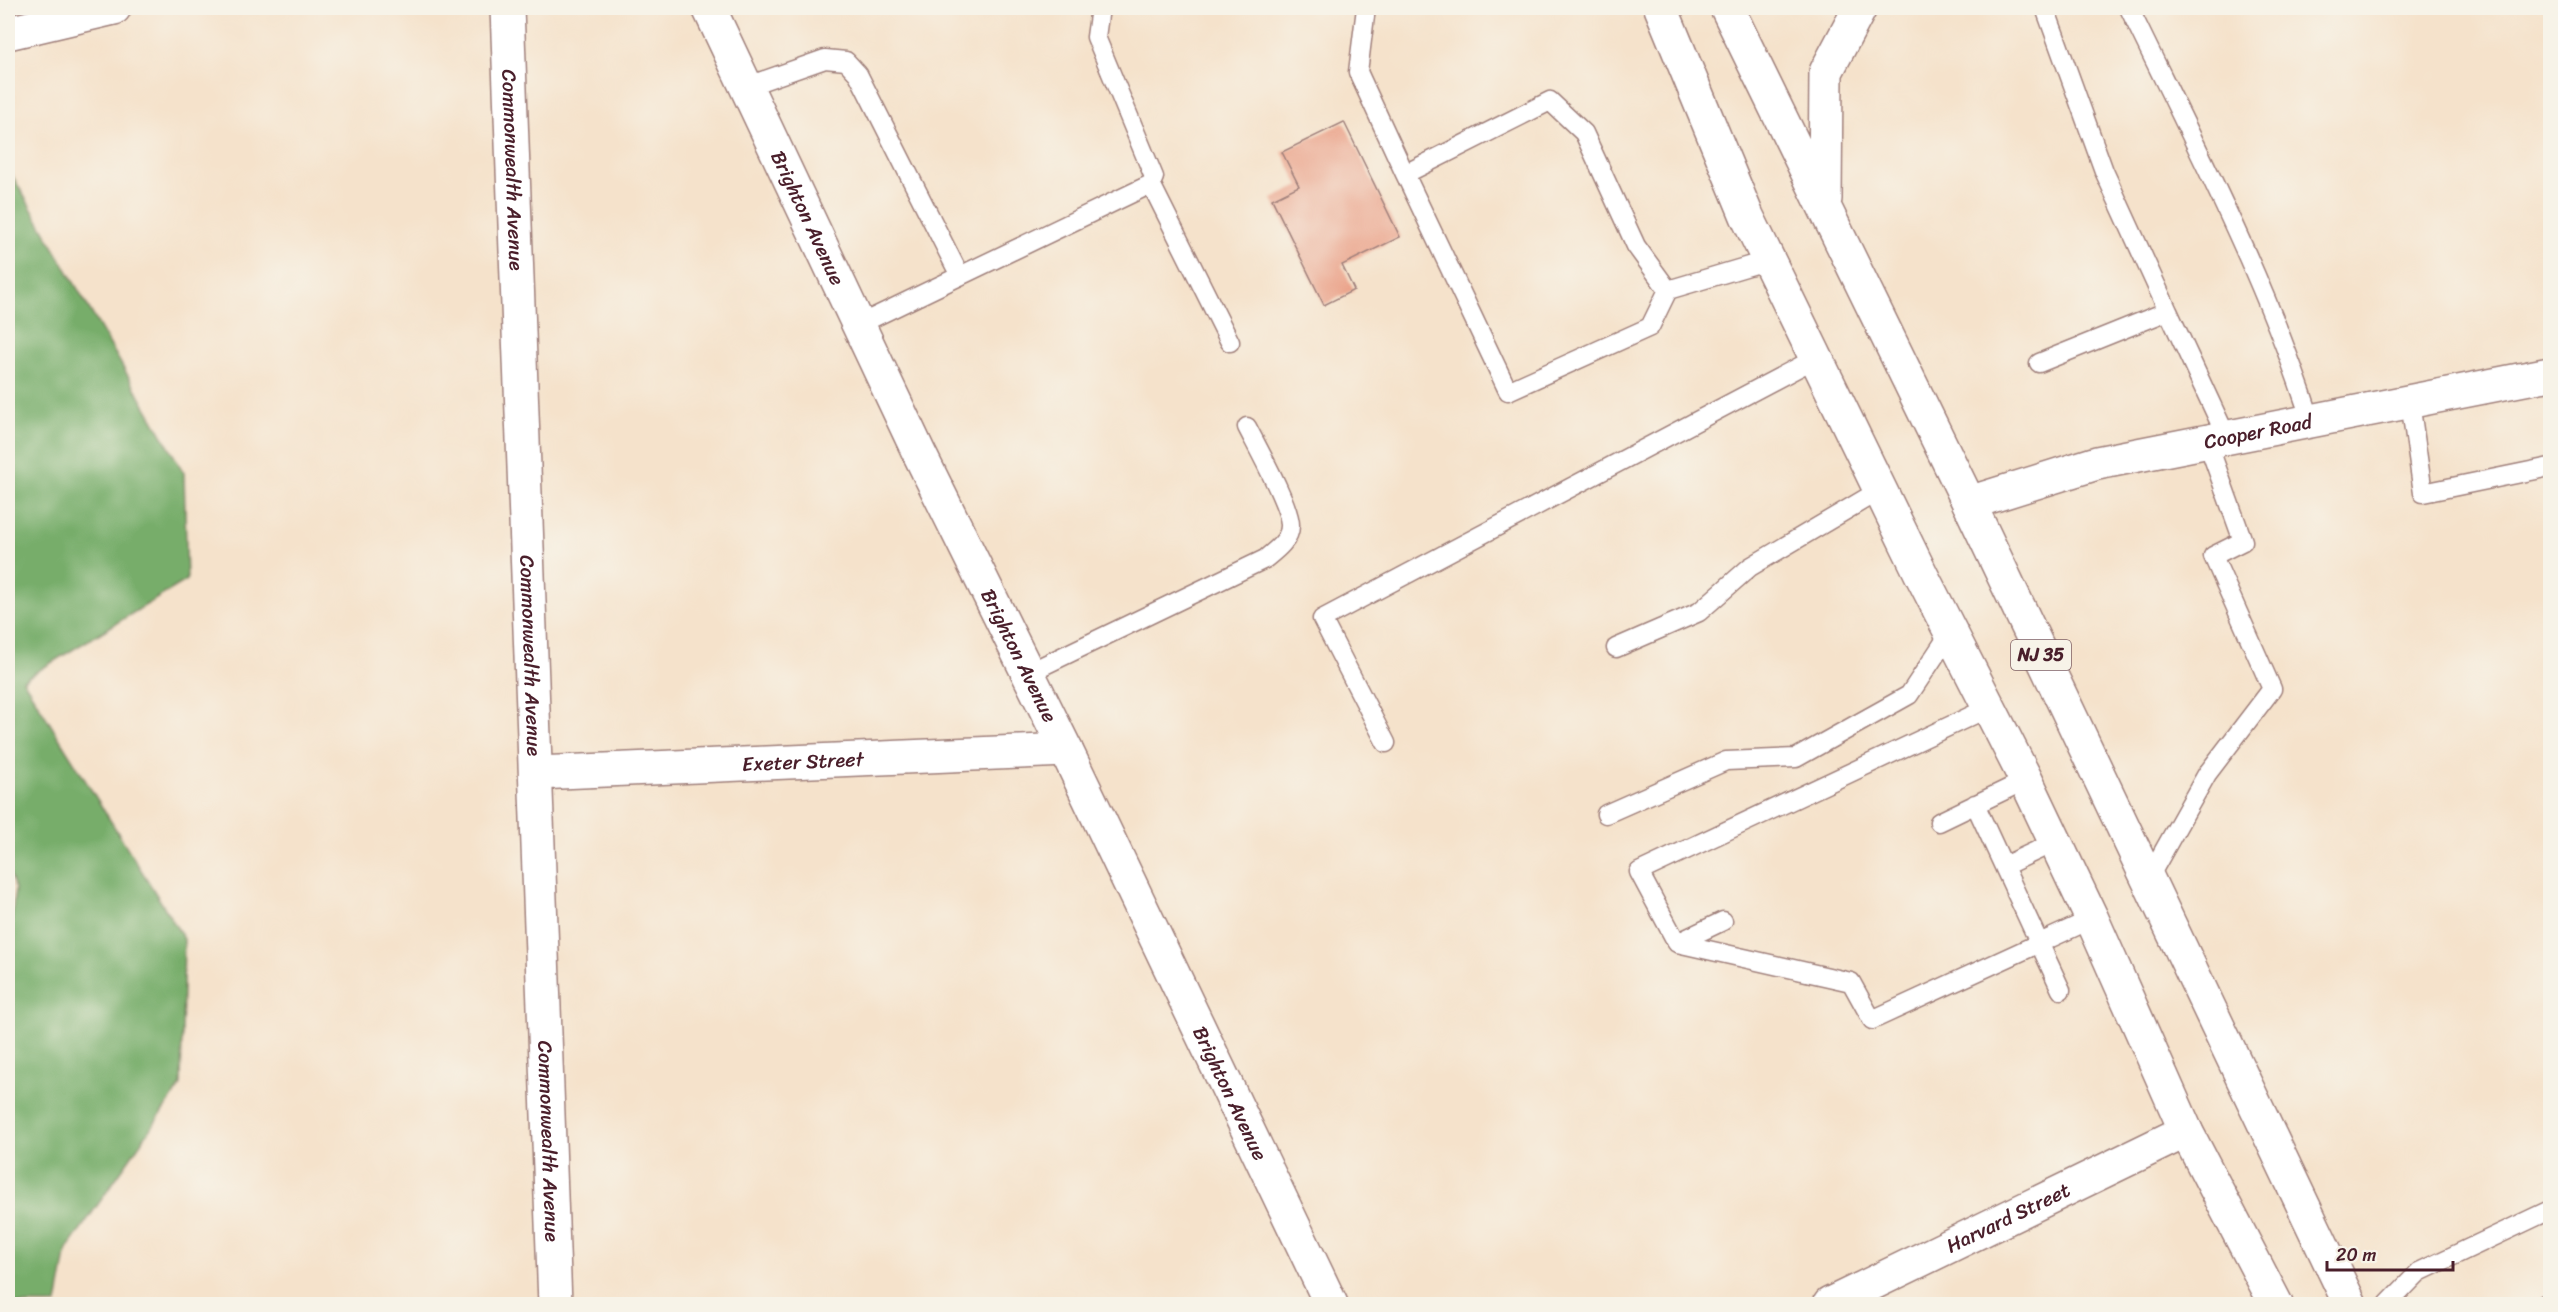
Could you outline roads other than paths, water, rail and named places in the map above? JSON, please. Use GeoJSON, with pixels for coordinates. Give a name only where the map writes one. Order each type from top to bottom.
{"type":"FeatureCollection","features":[{"type":"Feature","properties":{"kind":"main road"},"geometry":{"type":"LineString","coordinates":[[8,33],[114,8]]}},
{"type":"Feature","properties":{"kind":"main road","name":"Commonwealth Avenue"},"geometry":{"type":"LineString","coordinates":[[507,8],[555,1305]]}},
{"type":"Feature","properties":{"kind":"main road","name":"Brighton Avenue"},"geometry":{"type":"LineString","coordinates":[[709,8],[858,325],[1066,750],[1330,1305]]}},
{"type":"Feature","properties":{"kind":"main road"},"geometry":{"type":"LineString","coordinates":[[1661,8],[1747,216],[1950,633],[2026,780],[2092,919],[2187,1131],[2276,1305]]}},
{"type":"Feature","properties":{"kind":"main road","name":"NJ 35"},"geometry":{"type":"LineString","coordinates":[[1727,8],[1969,503],[2350,1305]]}},
{"type":"Feature","properties":{"kind":"main road"},"geometry":{"type":"LineString","coordinates":[[1825,207],[1826,72],[1860,8]]}},
{"type":"Feature","properties":{"kind":"main road","name":"Cooper Road"},"geometry":{"type":"LineString","coordinates":[[1969,503],[2097,463],[2550,374]]}},
{"type":"Feature","properties":{"kind":"main road","name":"Exeter Street"},"geometry":{"type":"LineString","coordinates":[[537,773],[1066,750]]}},
{"type":"Feature","properties":{"kind":"main road","name":"Harvard Street"},"geometry":{"type":"LineString","coordinates":[[1830,1305],[2187,1131]]}},
{"type":"Feature","properties":{"kind":"lane"},"geometry":{"type":"LineString","coordinates":[[858,325],[1151,184],[1154,177],[1096,37],[1101,8]]}},
{"type":"Feature","properties":{"kind":"lane"},"geometry":{"type":"LineString","coordinates":[[1366,8],[1358,72],[1508,391],[1650,327],[1668,291],[1769,260]]}},
{"type":"Feature","properties":{"kind":"lane"},"geometry":{"type":"LineString","coordinates":[[2044,8],[2104,171],[2168,311],[2217,439],[2243,542],[2213,556],[2272,689],[2207,774],[2148,879]]}},
{"type":"Feature","properties":{"kind":"lane"},"geometry":{"type":"LineString","coordinates":[[2129,8],[2248,256],[2293,364],[2311,421]]}},
{"type":"Feature","properties":{"kind":"lane"},"geometry":{"type":"LineString","coordinates":[[745,87],[825,59],[846,61],[858,74],[960,276]]}},
{"type":"Feature","properties":{"kind":"lane"},"geometry":{"type":"LineString","coordinates":[[1405,174],[1550,100],[1584,134],[1636,246],[1668,291]]}},
{"type":"Feature","properties":{"kind":"lane"},"geometry":{"type":"LineString","coordinates":[[1151,184],[1230,342]]}},
{"type":"Feature","properties":{"kind":"lane"},"geometry":{"type":"LineString","coordinates":[[2039,363],[2168,311]]}},
{"type":"Feature","properties":{"kind":"lane"},"geometry":{"type":"LineString","coordinates":[[1386,743],[1322,619],[1816,358]]}},
{"type":"Feature","properties":{"kind":"lane"},"geometry":{"type":"LineString","coordinates":[[2409,402],[2423,493],[2550,467]]}},
{"type":"Feature","properties":{"kind":"lane"},"geometry":{"type":"LineString","coordinates":[[1028,673],[1265,559],[1283,544],[1291,527],[1285,507],[1247,427]]}},
{"type":"Feature","properties":{"kind":"lane"},"geometry":{"type":"LineString","coordinates":[[1616,648],[1699,612],[1750,567],[1880,490]]}},
{"type":"Feature","properties":{"kind":"lane"},"geometry":{"type":"LineString","coordinates":[[1606,814],[1726,761],[1796,758],[1909,695],[1950,633]]}},
{"type":"Feature","properties":{"kind":"lane"},"geometry":{"type":"LineString","coordinates":[[1988,708],[1639,872],[1677,943],[1851,982],[1872,1020],[2041,945],[2092,919]]}},
{"type":"Feature","properties":{"kind":"lane"},"geometry":{"type":"LineString","coordinates":[[1939,822],[2026,780]]}},
{"type":"Feature","properties":{"kind":"lane"},"geometry":{"type":"LineString","coordinates":[[1975,804],[2061,990]]}},
{"type":"Feature","properties":{"kind":"lane"},"geometry":{"type":"LineString","coordinates":[[2004,866],[2055,842]]}},
{"type":"Feature","properties":{"kind":"lane"},"geometry":{"type":"LineString","coordinates":[[1677,943],[1723,921]]}},
{"type":"Feature","properties":{"kind":"lane"},"geometry":{"type":"LineString","coordinates":[[2388,1305],[2419,1272],[2550,1210]]}},
{"type":"Feature","properties":{"kind":"lane"},"geometry":{"type":"LineString","coordinates":[[2545,1305],[2550,1302]]}}]}
